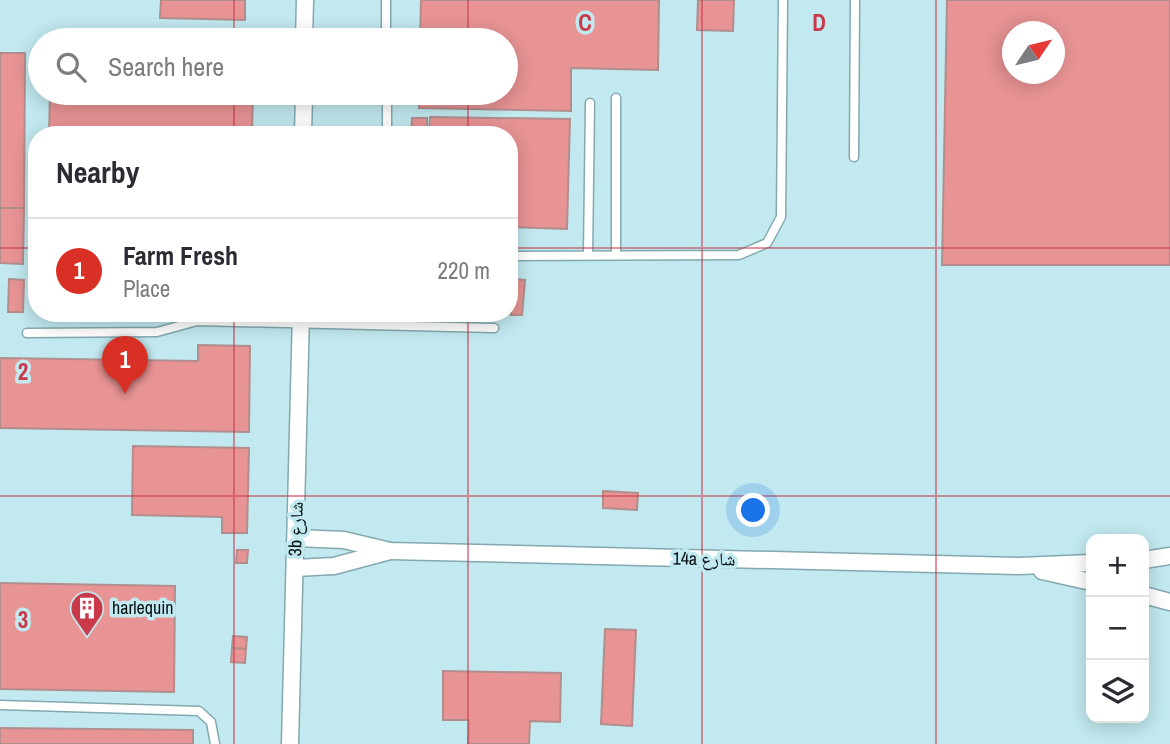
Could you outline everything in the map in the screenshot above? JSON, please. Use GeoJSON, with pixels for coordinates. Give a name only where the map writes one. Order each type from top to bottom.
{"type":"FeatureCollection","features":[{"type":"Feature","properties":{"kind":"street"},"geometry":{"type":"LineString","coordinates":[[304,28],[305,0]]}},
{"type":"Feature","properties":{"kind":"street"},"geometry":{"type":"LineString","coordinates":[[303,126],[304,105]]}},
{"type":"Feature","properties":{"kind":"street","name":"3b شارع"},"geometry":{"type":"LineString","coordinates":[[290,744],[301,322]]}},
{"type":"Feature","properties":{"kind":"street","name":"14a شارع"},"geometry":{"type":"LineString","coordinates":[[296,538],[344,540],[390,551],[1019,566],[1086,563]]}},
{"type":"Feature","properties":{"kind":"street","name":"14a شارع"},"geometry":{"type":"LineString","coordinates":[[295,568],[334,566],[390,551]]}},
{"type":"Feature","properties":{"kind":"street"},"geometry":{"type":"LineString","coordinates":[[1149,558],[1170,556]]}},
{"type":"Feature","properties":{"kind":"street","name":"14a شارع"},"geometry":{"type":"LineString","coordinates":[[1019,566],[1086,581]]}},
{"type":"Feature","properties":{"kind":"street"},"geometry":{"type":"LineString","coordinates":[[1149,596],[1170,602]]}},
{"type":"Feature","properties":{"kind":"lane"},"geometry":{"type":"LineString","coordinates":[[386,0],[386,28]]}},
{"type":"Feature","properties":{"kind":"lane"},"geometry":{"type":"LineString","coordinates":[[518,256],[739,255],[759,249],[773,235],[781,217],[783,0]]}},
{"type":"Feature","properties":{"kind":"lane"},"geometry":{"type":"LineString","coordinates":[[854,157],[855,0]]}},
{"type":"Feature","properties":{"kind":"lane"},"geometry":{"type":"LineString","coordinates":[[615,98],[616,255]]}},
{"type":"Feature","properties":{"kind":"lane"},"geometry":{"type":"LineString","coordinates":[[588,255],[590,103]]}},
{"type":"Feature","properties":{"kind":"lane"},"geometry":{"type":"LineString","coordinates":[[387,105],[387,126]]}},
{"type":"Feature","properties":{"kind":"lane"},"geometry":{"type":"LineString","coordinates":[[27,333],[157,332],[193,322]]}},
{"type":"Feature","properties":{"kind":"lane"},"geometry":{"type":"LineString","coordinates":[[365,322],[494,328]]}},
{"type":"Feature","properties":{"kind":"lane"},"geometry":{"type":"LineString","coordinates":[[0,705],[199,711],[211,722],[215,744]]}},
{"type":"Feature","properties":{"kind":"building"},"geometry":{"type":"Polygon","coordinates":[[[161,0],[245,0],[245,20],[160,18],[161,0]]]}},
{"type":"Feature","properties":{"kind":"building"},"geometry":{"type":"Polygon","coordinates":[[[421,0],[659,0],[658,70],[571,68],[571,111],[419,108],[419,105],[518,105],[518,28],[420,28],[421,0]]]}},
{"type":"Feature","properties":{"kind":"building"},"geometry":{"type":"Polygon","coordinates":[[[698,0],[734,0],[733,31],[697,30],[698,0]]]}},
{"type":"Feature","properties":{"kind":"building"},"geometry":{"type":"Polygon","coordinates":[[[947,0],[1170,0],[1170,265],[942,265],[947,0]]]}},
{"type":"Feature","properties":{"kind":"building"},"geometry":{"type":"Polygon","coordinates":[[[0,53],[25,53],[24,208],[0,208],[0,53]]]}},
{"type":"Feature","properties":{"kind":"building"},"geometry":{"type":"Polygon","coordinates":[[[50,105],[253,105],[252,126],[49,126],[50,105]]]}},
{"type":"Feature","properties":{"kind":"building"},"geometry":{"type":"Polygon","coordinates":[[[430,117],[570,119],[567,229],[518,227],[518,126],[430,126],[430,117]]]}},
{"type":"Feature","properties":{"kind":"building"},"geometry":{"type":"Polygon","coordinates":[[[412,118],[427,118],[427,126],[412,126],[412,118]]]}},
{"type":"Feature","properties":{"kind":"building"},"geometry":{"type":"Polygon","coordinates":[[[0,208],[24,208],[23,264],[0,263],[0,208]]]}},
{"type":"Feature","properties":{"kind":"building"},"geometry":{"type":"Polygon","coordinates":[[[9,279],[24,280],[23,312],[8,312],[9,279]]]}},
{"type":"Feature","properties":{"kind":"building"},"geometry":{"type":"Polygon","coordinates":[[[518,279],[525,280],[522,315],[518,315],[518,279]]]}},
{"type":"Feature","properties":{"kind":"building"},"geometry":{"type":"Polygon","coordinates":[[[198,345],[250,346],[249,432],[0,428],[0,358],[198,361],[198,345]]]}},
{"type":"Feature","properties":{"kind":"building"},"geometry":{"type":"Polygon","coordinates":[[[133,446],[249,448],[247,533],[222,533],[222,517],[132,515],[133,446]]]}},
{"type":"Feature","properties":{"kind":"building"},"geometry":{"type":"Polygon","coordinates":[[[603,491],[638,493],[637,510],[603,508],[603,491]]]}},
{"type":"Feature","properties":{"kind":"building"},"geometry":{"type":"Polygon","coordinates":[[[237,550],[248,550],[247,563],[236,563],[237,550]]]}},
{"type":"Feature","properties":{"kind":"building","name":"harlequin"},"geometry":{"type":"Polygon","coordinates":[[[0,583],[175,586],[174,692],[0,689],[0,583]]]}},
{"type":"Feature","properties":{"kind":"building"},"geometry":{"type":"Polygon","coordinates":[[[605,629],[636,630],[632,726],[601,724],[605,629]]]}},
{"type":"Feature","properties":{"kind":"building"},"geometry":{"type":"Polygon","coordinates":[[[233,636],[247,637],[246,649],[232,648],[233,636]]]}},
{"type":"Feature","properties":{"kind":"building"},"geometry":{"type":"Polygon","coordinates":[[[232,648],[246,649],[245,663],[231,662],[232,648]]]}},
{"type":"Feature","properties":{"kind":"building"},"geometry":{"type":"Polygon","coordinates":[[[443,671],[561,673],[560,722],[530,721],[529,744],[468,744],[469,720],[443,720],[443,671]]]}},
{"type":"Feature","properties":{"kind":"building"},"geometry":{"type":"Polygon","coordinates":[[[0,728],[193,730],[193,744],[0,744],[0,728]]]}},
{"type":"Feature","properties":{"kind":"place","name":"Farm Fresh"},"geometry":{"type":"Point","coordinates":[125,394]}},
{"type":"Feature","properties":{"kind":"place","name":"harlequin"},"geometry":{"type":"Point","coordinates":[87,638]}}]}
